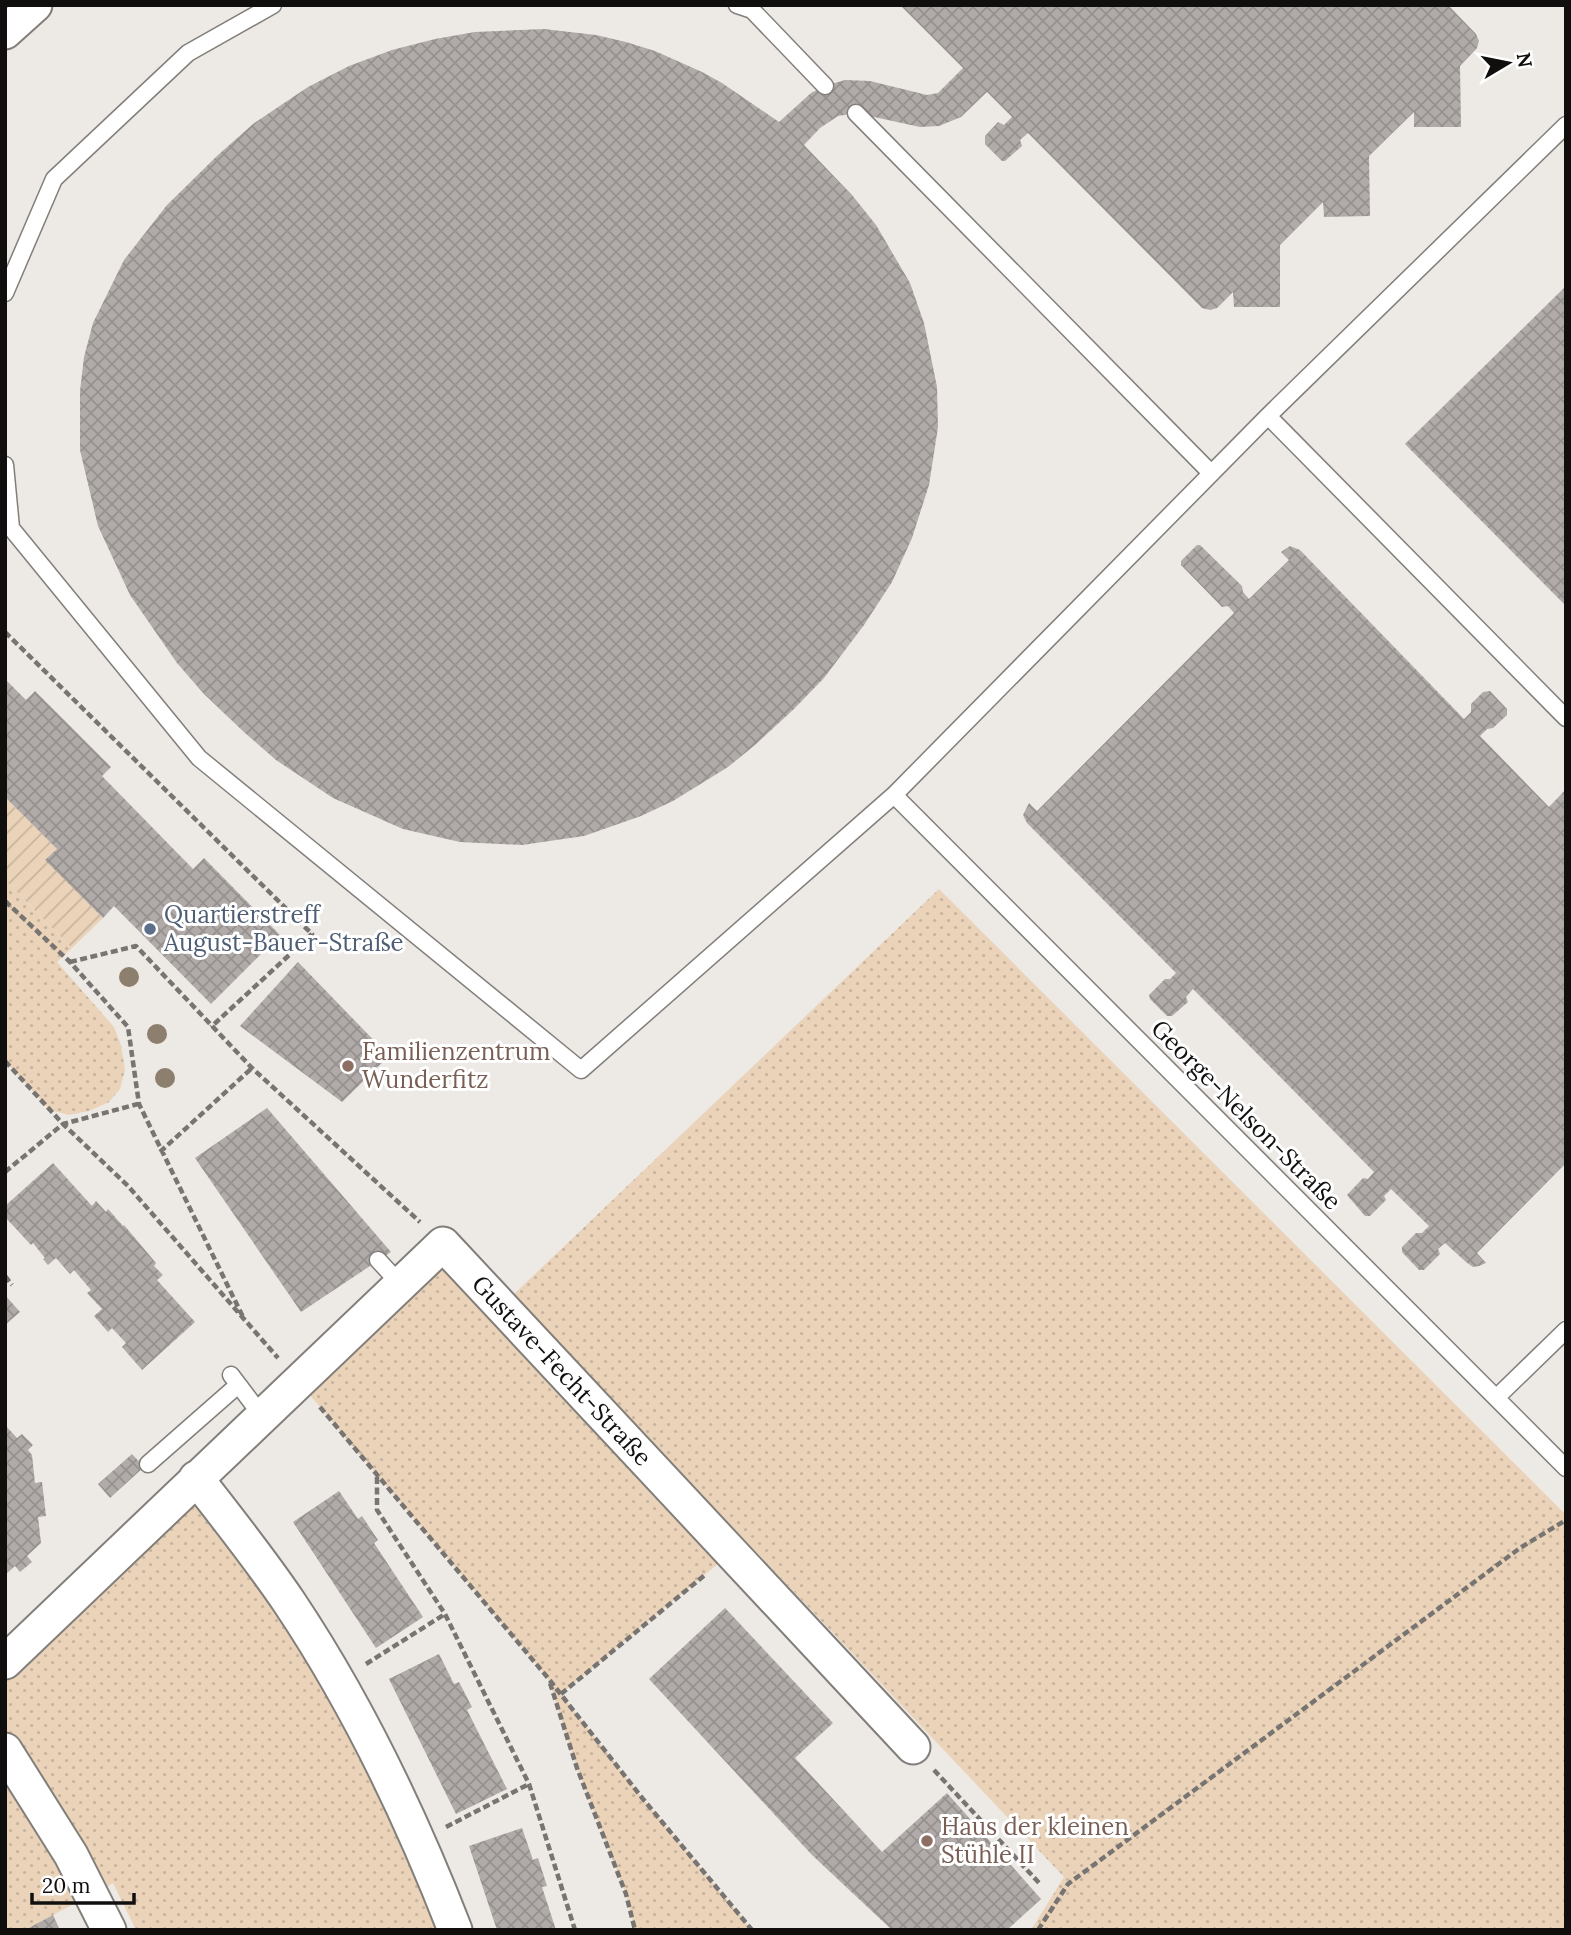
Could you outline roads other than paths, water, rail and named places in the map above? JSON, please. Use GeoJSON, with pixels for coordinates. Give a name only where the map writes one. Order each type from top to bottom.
{"type":"FeatureCollection","features":[{"type":"Feature","properties":{"kind":"street"},"geometry":{"type":"LineString","coordinates":[[5,32],[34,5]]}},
{"type":"Feature","properties":{"kind":"street","name":"Gustave-Fecht-Straße"},"geometry":{"type":"LineString","coordinates":[[401,1285],[443,1244],[913,1747]]}},
{"type":"Feature","properties":{"kind":"street"},"geometry":{"type":"LineString","coordinates":[[5,1662],[401,1285]]}},
{"type":"Feature","properties":{"kind":"street"},"geometry":{"type":"LineString","coordinates":[[196,1478],[289,1601],[339,1681],[399,1794],[429,1861],[455,1930]]}},
{"type":"Feature","properties":{"kind":"street"},"geometry":{"type":"LineString","coordinates":[[5,1750],[71,1855],[108,1930]]}},
{"type":"Feature","properties":{"kind":"lane"},"geometry":{"type":"LineString","coordinates":[[5,293],[54,179],[188,53],[273,5]]}},
{"type":"Feature","properties":{"kind":"lane"},"geometry":{"type":"LineString","coordinates":[[737,5],[752,10],[825,86]]}},
{"type":"Feature","properties":{"kind":"lane"},"geometry":{"type":"LineString","coordinates":[[856,113],[1212,473]]}},
{"type":"Feature","properties":{"kind":"lane"},"geometry":{"type":"LineString","coordinates":[[5,465],[11,528],[199,758],[581,1070],[894,795],[1268,416],[1566,125]]}},
{"type":"Feature","properties":{"kind":"lane"},"geometry":{"type":"LineString","coordinates":[[1268,416],[1566,718]]}},
{"type":"Feature","properties":{"kind":"lane","name":"George-Nelson-Straße"},"geometry":{"type":"LineString","coordinates":[[894,795],[1566,1468]]}},
{"type":"Feature","properties":{"kind":"lane"},"geometry":{"type":"LineString","coordinates":[[378,1260],[401,1285]]}},
{"type":"Feature","properties":{"kind":"lane"},"geometry":{"type":"LineString","coordinates":[[1496,1398],[1566,1330]]}},
{"type":"Feature","properties":{"kind":"lane"},"geometry":{"type":"LineString","coordinates":[[149,1464],[235,1380],[262,1416]]}},
{"type":"Feature","properties":{"kind":"place","name":"Quartierstreff August-Bauer-Straße"},"geometry":{"type":"Point","coordinates":[150,929]}},
{"type":"Feature","properties":{"kind":"place","name":"Familienzentrum Wunderfitz"},"geometry":{"type":"Point","coordinates":[348,1066]}},
{"type":"Feature","properties":{"kind":"place","name":"Haus der kleinen Stühle II"},"geometry":{"type":"Point","coordinates":[927,1841]}}]}
